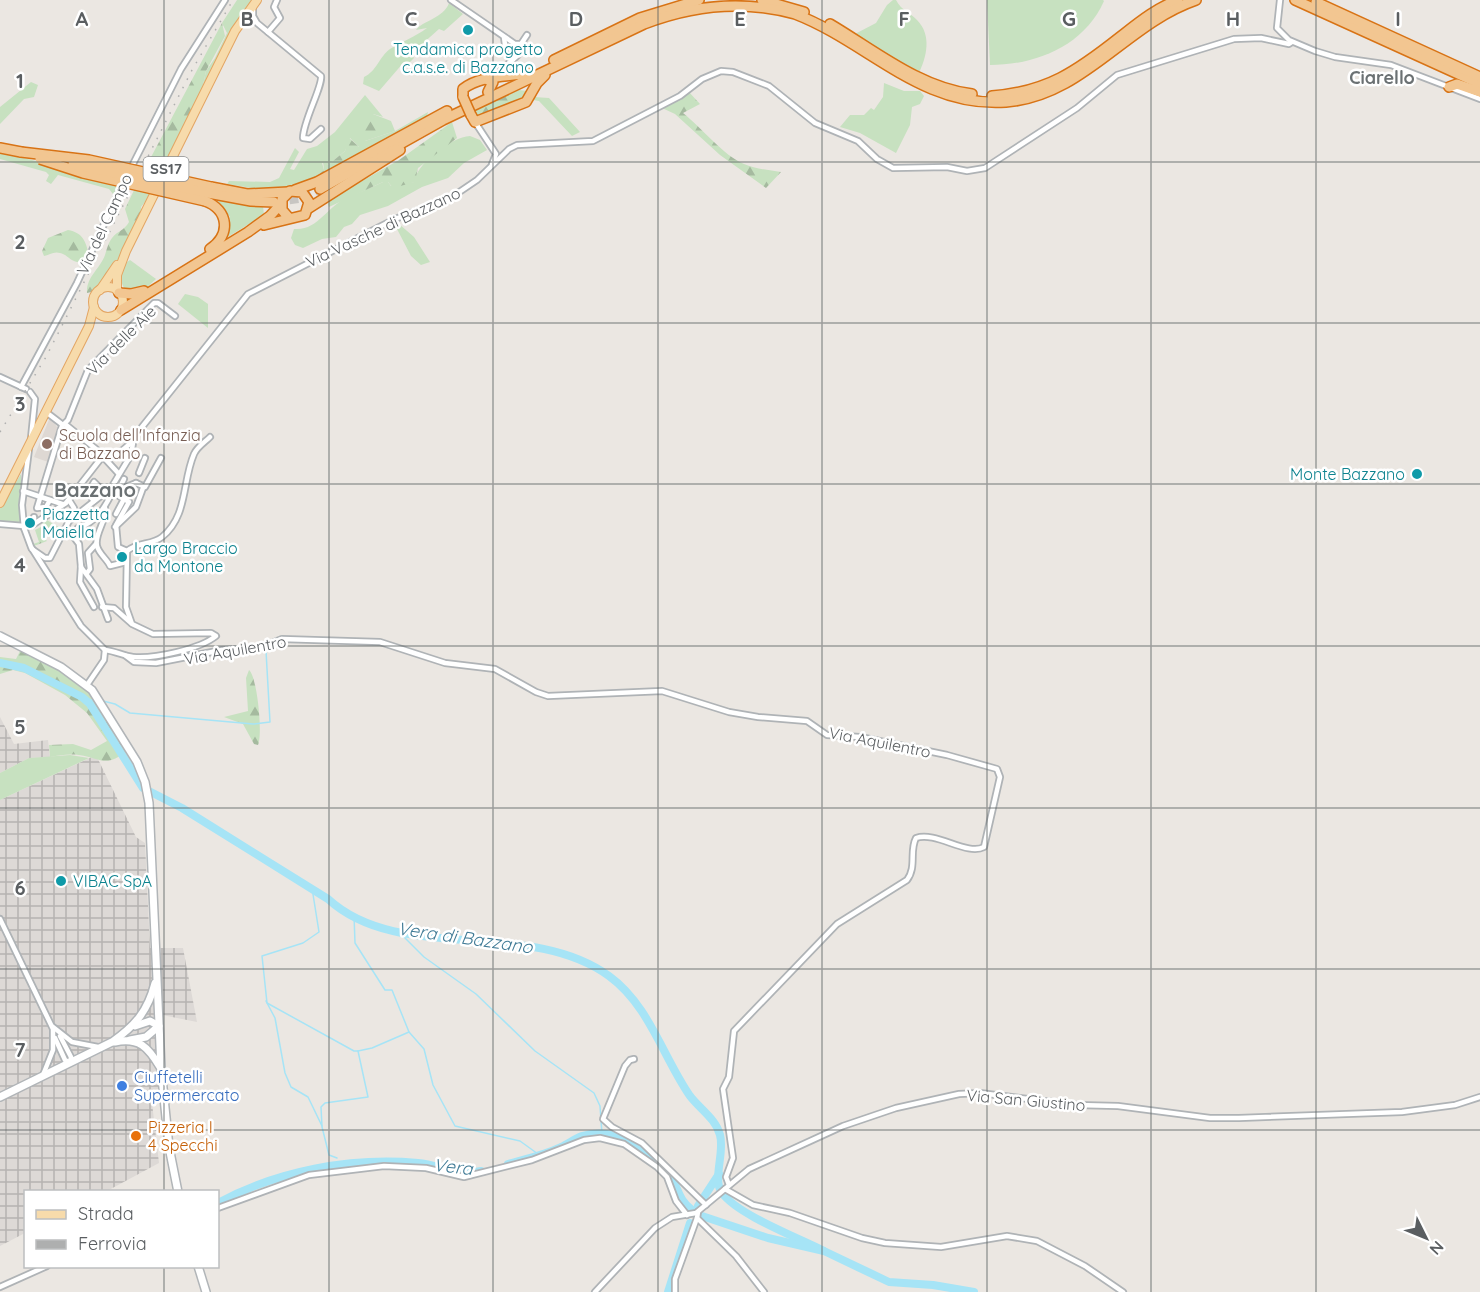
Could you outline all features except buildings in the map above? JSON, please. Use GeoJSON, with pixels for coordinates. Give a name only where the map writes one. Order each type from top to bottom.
{"type":"FeatureCollection","features":[{"type":"Feature","properties":{"kind":"highway"},"geometry":{"type":"LineString","coordinates":[[248,232],[273,221],[301,218],[309,208],[492,93],[528,73],[640,18],[699,0]]}},
{"type":"Feature","properties":{"kind":"highway"},"geometry":{"type":"LineString","coordinates":[[762,0],[796,8],[829,24],[915,76],[938,86],[963,93],[990,96],[1036,90],[1061,79],[1086,63],[1143,19],[1178,0]]}},
{"type":"Feature","properties":{"kind":"highway"},"geometry":{"type":"LineString","coordinates":[[492,93],[674,13],[704,6],[760,6],[795,15],[825,28],[911,81],[934,91],[959,99],[1008,101],[1035,97],[1065,84],[1091,68],[1162,15],[1196,0]]}},
{"type":"Feature","properties":{"kind":"highway"},"geometry":{"type":"LineString","coordinates":[[1295,0],[1480,84]]}},
{"type":"Feature","properties":{"kind":"highway"},"geometry":{"type":"LineString","coordinates":[[1312,0],[1480,77]]}},
{"type":"Feature","properties":{"kind":"highway"},"geometry":{"type":"LineString","coordinates":[[1328,0],[1350,16]]}},
{"type":"Feature","properties":{"kind":"highway"},"geometry":{"type":"LineString","coordinates":[[208,194],[291,191],[313,184],[467,109],[518,106],[526,102],[540,80],[559,65]]}},
{"type":"Feature","properties":{"kind":"highway"},"geometry":{"type":"LineString","coordinates":[[467,109],[462,92],[465,87],[486,79],[528,73]]}},
{"type":"Feature","properties":{"kind":"highway"},"geometry":{"type":"LineString","coordinates":[[486,79],[493,82],[492,93]]}},
{"type":"Feature","properties":{"kind":"highway"},"geometry":{"type":"LineString","coordinates":[[1449,87],[1455,83],[1480,92]]}},
{"type":"Feature","properties":{"kind":"highway"},"geometry":{"type":"LineString","coordinates":[[492,93],[523,87],[530,95]]}},
{"type":"Feature","properties":{"kind":"highway"},"geometry":{"type":"LineString","coordinates":[[320,189],[467,109]]}},
{"type":"Feature","properties":{"kind":"highway"},"geometry":{"type":"LineString","coordinates":[[0,148],[208,194],[277,203]]}},
{"type":"Feature","properties":{"kind":"highway"},"geometry":{"type":"LineString","coordinates":[[120,310],[248,232],[275,212],[277,203],[291,191]]}},
{"type":"Feature","properties":{"kind":"highway"},"geometry":{"type":"LineString","coordinates":[[291,191],[306,196],[309,208]]}},
{"type":"Feature","properties":{"kind":"highway"},"geometry":{"type":"LineString","coordinates":[[147,289],[213,248],[221,239],[225,219],[208,194]]}},
{"type":"Feature","properties":{"kind":"highway"},"geometry":{"type":"LineString","coordinates":[[277,203],[289,218]]}},
{"type":"Feature","properties":{"kind":"highway"},"geometry":{"type":"LineString","coordinates":[[118,292],[131,294],[165,281]]}},
{"type":"Feature","properties":{"kind":"main road","name":"SS17"},"geometry":{"type":"LineString","coordinates":[[0,503],[88,326],[95,297],[126,251],[232,39],[255,1]]}},
{"type":"Feature","properties":{"kind":"main road"},"geometry":{"type":"LineString","coordinates":[[64,374],[92,327],[105,317],[114,316],[120,310],[123,301],[118,292],[117,275],[126,251]]}},
{"type":"Feature","properties":{"kind":"main road"},"geometry":{"type":"LineString","coordinates":[[100,291],[110,288],[118,292]]}},
{"type":"Feature","properties":{"kind":"main road"},"geometry":{"type":"LineString","coordinates":[[94,307],[105,317]]}},
{"type":"Feature","properties":{"kind":"main road"},"geometry":{"type":"LineString","coordinates":[[0,636],[61,667],[87,685],[98,697],[127,744],[148,791],[161,1068],[170,1155],[178,1190]]}},
{"type":"Feature","properties":{"kind":"main road"},"geometry":{"type":"LineString","coordinates":[[130,1030],[147,1006],[157,974]]}},
{"type":"Feature","properties":{"kind":"main road"},"geometry":{"type":"LineString","coordinates":[[0,1097],[109,1044],[148,1021],[159,1026]]}},
{"type":"Feature","properties":{"kind":"main road"},"geometry":{"type":"LineString","coordinates":[[109,1044],[146,1037],[159,1026]]}},
{"type":"Feature","properties":{"kind":"main road"},"geometry":{"type":"LineString","coordinates":[[130,1040],[148,1048],[161,1068]]}},
{"type":"Feature","properties":{"kind":"main road"},"geometry":{"type":"LineString","coordinates":[[199,1268],[206,1292]]}},
{"type":"Feature","properties":{"kind":"street","name":"Via del Campo"},"geometry":{"type":"LineString","coordinates":[[26,389],[170,88],[225,0]]}},
{"type":"Feature","properties":{"kind":"street"},"geometry":{"type":"LineString","coordinates":[[268,32],[280,17],[274,8],[277,0]]}},
{"type":"Feature","properties":{"kind":"street"},"geometry":{"type":"LineString","coordinates":[[451,0],[519,45],[526,34]]}},
{"type":"Feature","properties":{"kind":"street"},"geometry":{"type":"LineString","coordinates":[[255,1],[253,15],[257,22],[321,77],[303,138],[309,140],[321,129]]}},
{"type":"Feature","properties":{"kind":"street"},"geometry":{"type":"LineString","coordinates":[[1279,2],[1277,28],[1292,42]]}},
{"type":"Feature","properties":{"kind":"street"},"geometry":{"type":"LineString","coordinates":[[232,39],[245,22],[251,20],[257,22]]}},
{"type":"Feature","properties":{"kind":"street"},"geometry":{"type":"LineString","coordinates":[[500,71],[518,55],[505,45],[504,37]]}},
{"type":"Feature","properties":{"kind":"street","name":"Via Vasche di Bazzano"},"geometry":{"type":"LineString","coordinates":[[132,442],[248,294],[277,277],[395,219],[449,199],[477,180],[512,147],[526,142],[574,144],[593,141],[680,96],[702,80],[721,71],[733,72],[769,86],[815,123],[858,141],[877,159],[893,168],[947,167],[976,171],[986,168],[1077,108],[1120,74],[1234,39],[1259,38],[1289,44],[1292,42],[1329,55],[1391,65],[1480,99]]}},
{"type":"Feature","properties":{"kind":"street"},"geometry":{"type":"LineString","coordinates":[[467,109],[496,154],[492,164]]}},
{"type":"Feature","properties":{"kind":"street","name":"Via delle Aie"},"geometry":{"type":"LineString","coordinates":[[38,509],[39,496],[85,374],[95,361],[155,303],[175,316]]}},
{"type":"Feature","properties":{"kind":"street"},"geometry":{"type":"LineString","coordinates":[[0,378],[26,389],[34,398],[23,490],[23,524],[32,549],[82,628],[105,650],[145,658],[163,655],[216,636],[210,633],[148,633],[131,623],[115,609],[102,606]]}},
{"type":"Feature","properties":{"kind":"street"},"geometry":{"type":"LineString","coordinates":[[46,412],[102,457],[119,474]]}},
{"type":"Feature","properties":{"kind":"street"},"geometry":{"type":"LineString","coordinates":[[127,551],[139,544],[161,538],[174,522],[184,500],[194,455],[210,437]]}},
{"type":"Feature","properties":{"kind":"street"},"geometry":{"type":"LineString","coordinates":[[0,524],[34,524],[71,496],[102,457],[118,454],[132,442]]}},
{"type":"Feature","properties":{"kind":"street"},"geometry":{"type":"LineString","coordinates":[[32,549],[45,558],[50,557],[73,517],[111,487],[131,455],[132,442]]}},
{"type":"Feature","properties":{"kind":"street"},"geometry":{"type":"LineString","coordinates":[[115,528],[134,509],[143,488],[154,474],[160,458]]}},
{"type":"Feature","properties":{"kind":"street"},"geometry":{"type":"LineString","coordinates":[[110,498],[138,478],[145,459]]}},
{"type":"Feature","properties":{"kind":"street"},"geometry":{"type":"LineString","coordinates":[[16,473],[23,472],[25,478]]}},
{"type":"Feature","properties":{"kind":"street"},"geometry":{"type":"LineString","coordinates":[[138,478],[143,488]]}},
{"type":"Feature","properties":{"kind":"street"},"geometry":{"type":"LineString","coordinates":[[121,489],[124,479]]}},
{"type":"Feature","properties":{"kind":"street"},"geometry":{"type":"LineString","coordinates":[[90,495],[94,497],[103,491],[94,482],[89,489],[90,495],[94,501]]}},
{"type":"Feature","properties":{"kind":"street"},"geometry":{"type":"LineString","coordinates":[[87,573],[90,569],[88,553],[96,544],[104,523],[113,490],[111,487]]}},
{"type":"Feature","properties":{"kind":"street"},"geometry":{"type":"LineString","coordinates":[[23,490],[62,504]]}},
{"type":"Feature","properties":{"kind":"street"},"geometry":{"type":"LineString","coordinates":[[116,494],[129,504],[115,528],[118,547],[127,551]]}},
{"type":"Feature","properties":{"kind":"street"},"geometry":{"type":"LineString","coordinates":[[71,496],[79,498]]}},
{"type":"Feature","properties":{"kind":"street"},"geometry":{"type":"LineString","coordinates":[[71,496],[74,508],[73,517],[78,528]]}},
{"type":"Feature","properties":{"kind":"street"},"geometry":{"type":"LineString","coordinates":[[106,509],[117,514],[124,499]]}},
{"type":"Feature","properties":{"kind":"street"},"geometry":{"type":"LineString","coordinates":[[34,524],[34,516],[38,509],[46,507],[50,500]]}},
{"type":"Feature","properties":{"kind":"street"},"geometry":{"type":"LineString","coordinates":[[94,607],[80,582],[79,544],[74,536],[78,528],[91,522],[106,509]]}},
{"type":"Feature","properties":{"kind":"street"},"geometry":{"type":"LineString","coordinates":[[104,523],[115,528]]}},
{"type":"Feature","properties":{"kind":"street"},"geometry":{"type":"LineString","coordinates":[[96,544],[110,566],[126,562]]}},
{"type":"Feature","properties":{"kind":"street"},"geometry":{"type":"LineString","coordinates":[[127,551],[126,609],[131,623]]}},
{"type":"Feature","properties":{"kind":"street"},"geometry":{"type":"LineString","coordinates":[[81,566],[98,591],[108,619]]}},
{"type":"Feature","properties":{"kind":"street","name":"Via Aquilentro"},"geometry":{"type":"LineString","coordinates":[[126,656],[137,663],[160,663],[222,650],[260,648],[284,639],[380,642],[445,663],[495,669],[536,692],[548,696],[662,691],[729,712],[807,722],[827,735],[861,737],[997,769],[1000,777],[984,846],[977,849],[930,838],[916,838],[913,844],[909,878],[837,924],[734,1031],[729,1075],[723,1090],[733,1158],[724,1190]]}},
{"type":"Feature","properties":{"kind":"street"},"geometry":{"type":"LineString","coordinates":[[87,685],[104,658],[105,650]]}},
{"type":"Feature","properties":{"kind":"street"},"geometry":{"type":"LineString","coordinates":[[0,919],[52,1025],[64,1059],[70,1063]]}},
{"type":"Feature","properties":{"kind":"street"},"geometry":{"type":"LineString","coordinates":[[55,1032],[80,1045],[109,1044]]}},
{"type":"Feature","properties":{"kind":"street"},"geometry":{"type":"LineString","coordinates":[[40,1077],[50,1061],[55,1032]]}},
{"type":"Feature","properties":{"kind":"street"},"geometry":{"type":"LineString","coordinates":[[634,1059],[628,1062],[603,1119],[642,1143],[703,1202]]}},
{"type":"Feature","properties":{"kind":"street","name":"Via San Giustino"},"geometry":{"type":"LineString","coordinates":[[595,1292],[655,1228],[669,1218],[698,1212],[703,1202],[724,1190],[759,1163],[843,1126],[896,1108],[959,1094],[992,1094],[1077,1105],[1118,1106],[1229,1118],[1402,1112],[1455,1105],[1480,1097]]}},
{"type":"Feature","properties":{"kind":"street"},"geometry":{"type":"LineString","coordinates":[[219,1208],[309,1175],[384,1166],[426,1168],[465,1177],[532,1160],[584,1140],[600,1138],[624,1143],[657,1167],[667,1177],[676,1201],[690,1214]]}},
{"type":"Feature","properties":{"kind":"street"},"geometry":{"type":"LineString","coordinates":[[724,1190],[753,1205],[790,1213],[862,1239],[885,1244],[941,1247],[1007,1236],[1023,1238],[1054,1249],[1099,1274],[1122,1292]]}},
{"type":"Feature","properties":{"kind":"street"},"geometry":{"type":"LineString","coordinates":[[675,1292],[675,1279],[698,1212]]}},
{"type":"Feature","properties":{"kind":"street"},"geometry":{"type":"LineString","coordinates":[[697,1218],[736,1256],[764,1292]]}},
{"type":"Feature","properties":{"kind":"street"},"geometry":{"type":"LineString","coordinates":[[0,1287],[43,1268]]}},
{"type":"Feature","properties":{"kind":"shaded area","name":"Scuola dell'Infanzia di Bazzano"},"geometry":{"type":"Polygon","coordinates":[[[50,417],[59,430],[48,462],[34,457],[50,417]]]}},
{"type":"Feature","properties":{"kind":"shaded area"},"geometry":{"type":"Polygon","coordinates":[[[0,717],[14,744],[48,740],[50,757],[29,758],[0,773],[0,717]]]}},
{"type":"Feature","properties":{"kind":"shaded area"},"geometry":{"type":"Polygon","coordinates":[[[96,755],[136,837],[145,843],[150,948],[183,948],[197,1022],[162,1015],[167,1101],[152,1103],[159,1163],[109,1190],[24,1190],[24,1234],[0,1246],[0,800],[96,755]]]}},
{"type":"Feature","properties":{"kind":"green space"},"geometry":{"type":"Polygon","coordinates":[[[237,0],[252,0],[252,3],[164,170],[146,166],[150,159],[154,161],[182,127],[202,90],[206,71],[227,33],[222,23],[237,0]]]}},
{"type":"Feature","properties":{"kind":"green space"},"geometry":{"type":"Polygon","coordinates":[[[896,0],[917,20],[925,32],[926,54],[918,75],[853,35],[876,23],[887,5],[896,0]]]}},
{"type":"Feature","properties":{"kind":"green space"},"geometry":{"type":"Polygon","coordinates":[[[987,0],[1104,1],[1084,30],[1057,50],[1024,61],[990,65],[987,0]]]}},
{"type":"Feature","properties":{"kind":"green space"},"geometry":{"type":"Polygon","coordinates":[[[449,3],[463,14],[444,31],[439,29],[411,54],[414,58],[407,65],[404,62],[379,91],[363,84],[364,77],[372,71],[386,52],[427,28],[416,30],[443,12],[449,3]]]}},
{"type":"Feature","properties":{"kind":"green space"},"geometry":{"type":"Polygon","coordinates":[[[222,23],[225,36],[206,71],[202,90],[174,148],[164,159],[158,161],[150,159],[222,23]]]}},
{"type":"Feature","properties":{"kind":"green space"},"geometry":{"type":"Polygon","coordinates":[[[31,82],[38,85],[34,97],[24,99],[0,124],[0,107],[31,82]]]}},
{"type":"Feature","properties":{"kind":"green space"},"geometry":{"type":"Polygon","coordinates":[[[884,83],[904,91],[920,91],[924,96],[920,104],[912,107],[910,125],[896,153],[860,133],[840,127],[850,115],[864,115],[871,108],[874,110],[883,97],[884,83]]]}},
{"type":"Feature","properties":{"kind":"green space"},"geometry":{"type":"Polygon","coordinates":[[[519,90],[527,91],[527,98],[488,114],[476,116],[473,110],[519,90]]]}},
{"type":"Feature","properties":{"kind":"green space"},"geometry":{"type":"Polygon","coordinates":[[[689,92],[700,104],[683,113],[721,148],[748,166],[781,172],[766,188],[720,155],[675,114],[662,108],[689,92]]]}},
{"type":"Feature","properties":{"kind":"green space"},"geometry":{"type":"Polygon","coordinates":[[[365,95],[383,117],[373,114],[365,141],[395,131],[428,112],[426,120],[374,147],[359,147],[350,138],[345,151],[328,165],[322,163],[324,170],[317,176],[301,177],[294,187],[263,190],[227,184],[229,181],[270,182],[279,178],[295,148],[299,152],[290,169],[294,170],[307,149],[317,146],[335,132],[365,95]]]}},
{"type":"Feature","properties":{"kind":"green space"},"geometry":{"type":"Polygon","coordinates":[[[534,97],[549,98],[580,132],[572,136],[539,101],[533,100],[534,97]]]}},
{"type":"Feature","properties":{"kind":"green space"},"geometry":{"type":"Polygon","coordinates":[[[373,114],[391,121],[395,131],[365,141],[362,126],[368,115],[373,114]]]}},
{"type":"Feature","properties":{"kind":"green space"},"geometry":{"type":"Polygon","coordinates":[[[452,122],[457,138],[418,168],[415,182],[393,188],[388,182],[383,182],[329,207],[328,204],[332,198],[399,160],[452,122]]]}},
{"type":"Feature","properties":{"kind":"green space"},"geometry":{"type":"Polygon","coordinates":[[[347,136],[359,147],[371,143],[375,148],[323,177],[294,187],[301,176],[317,176],[324,170],[323,161],[328,165],[345,151],[346,146],[342,141],[343,137],[347,136]]]}},
{"type":"Feature","properties":{"kind":"green space"},"geometry":{"type":"Polygon","coordinates":[[[470,136],[480,140],[487,150],[464,163],[448,178],[422,187],[388,206],[360,215],[352,224],[344,227],[336,237],[322,239],[303,248],[295,245],[291,238],[294,229],[310,226],[341,201],[383,182],[388,182],[391,186],[414,182],[421,167],[436,152],[462,137],[470,136]]]}},
{"type":"Feature","properties":{"kind":"green space"},"geometry":{"type":"Polygon","coordinates":[[[0,152],[123,183],[113,199],[113,194],[109,189],[58,175],[51,184],[46,181],[49,175],[46,172],[0,159],[0,152]]]}},
{"type":"Feature","properties":{"kind":"green space"},"geometry":{"type":"Polygon","coordinates":[[[136,186],[153,192],[141,207],[142,214],[112,272],[95,290],[87,293],[89,282],[103,260],[111,240],[129,222],[125,209],[136,186]]]}},
{"type":"Feature","properties":{"kind":"green space"},"geometry":{"type":"Polygon","coordinates":[[[216,199],[263,206],[264,215],[226,238],[230,217],[216,199]]]}},
{"type":"Feature","properties":{"kind":"green space"},"geometry":{"type":"Polygon","coordinates":[[[399,224],[414,237],[430,262],[421,265],[411,256],[397,229],[394,229],[399,224]]]}},
{"type":"Feature","properties":{"kind":"green space"},"geometry":{"type":"Polygon","coordinates":[[[68,230],[77,233],[83,239],[89,256],[83,262],[79,262],[58,253],[44,256],[42,251],[48,238],[68,230]]]}},
{"type":"Feature","properties":{"kind":"green space"},"geometry":{"type":"Polygon","coordinates":[[[130,260],[156,279],[145,289],[125,289],[121,277],[122,269],[130,260]]]}},
{"type":"Feature","properties":{"kind":"green space"},"geometry":{"type":"Polygon","coordinates":[[[185,294],[198,297],[208,304],[208,328],[178,304],[185,294]]]}},
{"type":"Feature","properties":{"kind":"green space"},"geometry":{"type":"Polygon","coordinates":[[[21,474],[21,524],[0,522],[0,508],[21,474]]]}},
{"type":"Feature","properties":{"kind":"green space"},"geometry":{"type":"Polygon","coordinates":[[[45,519],[62,529],[56,541],[48,535],[45,539],[47,541],[34,546],[33,544],[39,542],[35,530],[43,526],[42,522],[45,519]]]}},
{"type":"Feature","properties":{"kind":"green space"},"geometry":{"type":"Polygon","coordinates":[[[21,649],[62,670],[87,687],[128,750],[109,761],[75,755],[50,757],[49,745],[73,744],[91,750],[107,741],[87,713],[65,695],[25,673],[13,670],[0,674],[0,657],[16,659],[21,649]]]}},
{"type":"Feature","properties":{"kind":"green space"},"geometry":{"type":"Polygon","coordinates":[[[249,670],[252,674],[258,706],[260,729],[258,745],[254,744],[243,724],[224,717],[248,711],[246,678],[249,670]]]}},
{"type":"Feature","properties":{"kind":"green space"},"geometry":{"type":"Polygon","coordinates":[[[70,755],[89,758],[0,800],[0,773],[29,758],[70,755]]]}},
{"type":"Feature","properties":{"kind":"waterway"},"geometry":{"type":"LineString","coordinates":[[103,701],[115,704],[130,713],[253,724],[270,722],[266,651]]}},
{"type":"Feature","properties":{"kind":"waterway","name":"Vera di Bazzano"},"geometry":{"type":"LineString","coordinates":[[0,663],[24,668],[82,697],[90,704],[143,788],[182,808],[357,919],[391,931],[427,937],[541,948],[577,958],[609,976],[623,988],[645,1016],[680,1081],[718,1129],[721,1142],[718,1181],[722,1193],[741,1210],[755,1218],[824,1251]]}},
{"type":"Feature","properties":{"kind":"waterway","name":"Vera di Bazzano"},"geometry":{"type":"LineString","coordinates":[[86,700],[95,700]]}},
{"type":"Feature","properties":{"kind":"waterway"},"geometry":{"type":"LineString","coordinates":[[312,888],[319,932],[303,943],[262,956],[267,1003],[354,1051],[358,1051]]}},
{"type":"Feature","properties":{"kind":"waterway"},"geometry":{"type":"LineString","coordinates":[[354,915],[355,943],[385,990],[392,990],[409,1032],[424,1049],[433,1085],[455,1126],[520,1141],[538,1154]]}},
{"type":"Feature","properties":{"kind":"waterway"},"geometry":{"type":"LineString","coordinates":[[398,931],[424,957],[476,994],[535,1051],[594,1093],[600,1106],[602,1134]]}},
{"type":"Feature","properties":{"kind":"waterway"},"geometry":{"type":"LineString","coordinates":[[266,1001],[275,1018],[285,1073],[291,1087],[308,1097],[322,1126]]}},
{"type":"Feature","properties":{"kind":"waterway"},"geometry":{"type":"LineString","coordinates":[[337,1158],[329,1155],[322,1127],[321,1107],[325,1103],[368,1097],[358,1051],[372,1048],[409,1032]]}},
{"type":"Feature","properties":{"kind":"waterway","name":"Vera"},"geometry":{"type":"LineString","coordinates":[[508,1164],[564,1146],[582,1136],[607,1134],[629,1141],[658,1163],[671,1177],[683,1201],[692,1210]]}},
{"type":"Feature","properties":{"kind":"waterway","name":"Vera"},"geometry":{"type":"LineString","coordinates":[[219,1203],[265,1182],[340,1165],[366,1162],[418,1163],[464,1172],[481,1171]]}},
{"type":"Feature","properties":{"kind":"waterway"},"geometry":{"type":"LineString","coordinates":[[698,1206],[719,1174]]}},
{"type":"Feature","properties":{"kind":"waterway","name":"Vera"},"geometry":{"type":"LineString","coordinates":[[702,1216],[768,1238],[824,1251],[889,1282],[933,1285],[974,1292]]}},
{"type":"Feature","properties":{"kind":"waterway"},"geometry":{"type":"LineString","coordinates":[[668,1292],[690,1223]]}},
{"type":"Feature","properties":{"kind":"tunnel"},"geometry":{"type":"LineString","coordinates":[[276,202],[301,198],[320,189]]}},
{"type":"Feature","properties":{"kind":"railway"},"geometry":{"type":"LineString","coordinates":[[0,432],[46,357],[192,70],[233,0]]}},
{"type":"Feature","properties":{"kind":"place","name":"Tendamica progetto c.a.s.e. di Bazzano"},"geometry":{"type":"Point","coordinates":[468,30]}},
{"type":"Feature","properties":{"kind":"place","name":"Scuola dell'Infanzia di Bazzano"},"geometry":{"type":"Point","coordinates":[47,444]}},
{"type":"Feature","properties":{"kind":"place","name":"Monte Bazzano"},"geometry":{"type":"Point","coordinates":[1417,474]}},
{"type":"Feature","properties":{"kind":"place","name":"Piazzetta Maiella"},"geometry":{"type":"Point","coordinates":[30,523]}},
{"type":"Feature","properties":{"kind":"place","name":"Largo Braccio da Montone"},"geometry":{"type":"Point","coordinates":[122,557]}},
{"type":"Feature","properties":{"kind":"place","name":"VIBAC SpA"},"geometry":{"type":"Point","coordinates":[61,881]}},
{"type":"Feature","properties":{"kind":"place","name":"Ciuffetelli Supermercato"},"geometry":{"type":"Point","coordinates":[122,1086]}},
{"type":"Feature","properties":{"kind":"place","name":"Pizzeria I 4 Specchi"},"geometry":{"type":"Point","coordinates":[136,1136]}},
{"type":"Feature","properties":{"kind":"district","name":"Ciarello"},"geometry":{"type":"Point","coordinates":[1382,78]}},
{"type":"Feature","properties":{"kind":"district","name":"Bazzano"},"geometry":{"type":"Point","coordinates":[95,490]}}]}
